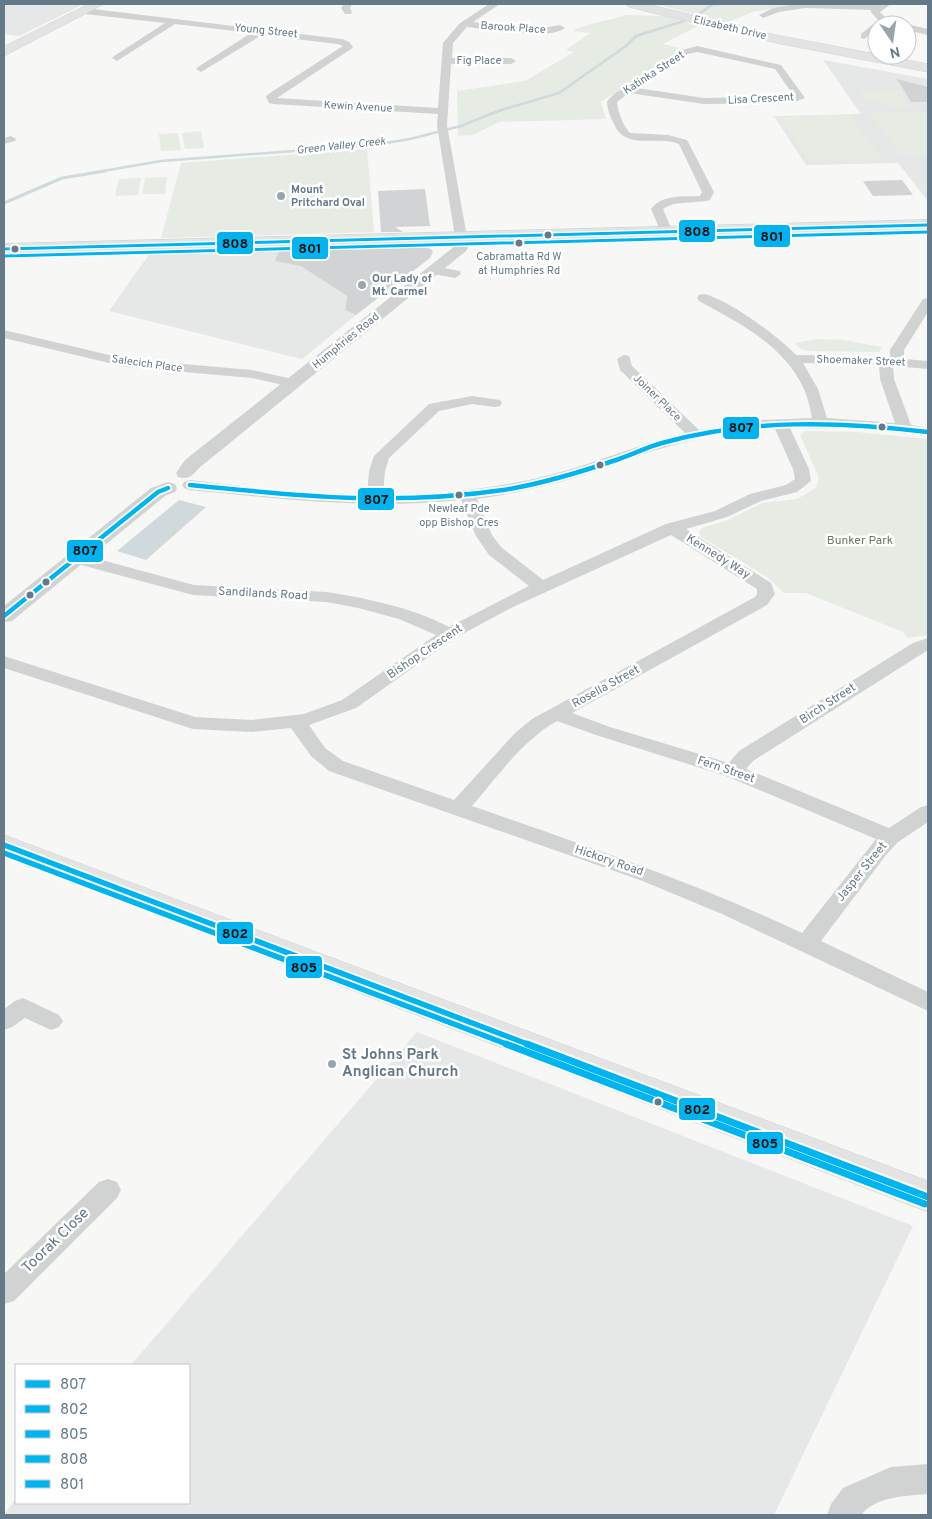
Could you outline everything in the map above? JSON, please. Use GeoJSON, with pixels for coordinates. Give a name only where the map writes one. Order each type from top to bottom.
{"type":"FeatureCollection","features":[{"type":"Feature","properties":{"kind":"main road"},"geometry":{"type":"LineString","coordinates":[[4,52],[98,4]]}},
{"type":"Feature","properties":{"kind":"main road","name":"Elizabeth Drive"},"geometry":{"type":"LineString","coordinates":[[633,4],[698,21],[827,50],[928,68]]}},
{"type":"Feature","properties":{"kind":"main road","name":"Elizabeth Drive"},"geometry":{"type":"LineString","coordinates":[[827,50],[861,60],[928,73]]}},
{"type":"Feature","properties":{"kind":"main road"},"geometry":{"type":"LineString","coordinates":[[4,249],[666,230],[928,225]]}},
{"type":"Feature","properties":{"kind":"main road"},"geometry":{"type":"LineString","coordinates":[[576,234],[604,236],[792,231],[811,228]]}},
{"type":"Feature","properties":{"kind":"main road"},"geometry":{"type":"LineString","coordinates":[[4,845],[928,1197]]}},
{"type":"Feature","properties":{"kind":"street"},"geometry":{"type":"LineString","coordinates":[[461,237],[443,129],[450,38],[466,24],[496,4]]}},
{"type":"Feature","properties":{"kind":"street"},"geometry":{"type":"LineString","coordinates":[[763,15],[770,12],[806,6],[844,5],[877,8],[889,4]]}},
{"type":"Feature","properties":{"kind":"street"},"geometry":{"type":"LineString","coordinates":[[877,8],[875,12],[878,15]]}},
{"type":"Feature","properties":{"kind":"street","name":"Young Street"},"geometry":{"type":"LineString","coordinates":[[85,11],[329,38],[346,44],[348,47],[271,97],[273,101]]}},
{"type":"Feature","properties":{"kind":"street"},"geometry":{"type":"LineString","coordinates":[[117,58],[174,21]]}},
{"type":"Feature","properties":{"kind":"street","name":"Barook Place"},"geometry":{"type":"LineString","coordinates":[[466,24],[536,32],[560,28]]}},
{"type":"Feature","properties":{"kind":"street"},"geometry":{"type":"LineString","coordinates":[[201,69],[261,31]]}},
{"type":"Feature","properties":{"kind":"street"},"geometry":{"type":"LineString","coordinates":[[864,36],[867,33]]}},
{"type":"Feature","properties":{"kind":"street","name":"Katinka Street"},"geometry":{"type":"LineString","coordinates":[[666,230],[657,209],[660,205],[699,200],[706,198],[708,192],[683,142],[666,137],[633,137],[622,131],[611,105],[612,101],[628,90],[691,50]]}},
{"type":"Feature","properties":{"kind":"street","name":"Lisa Crescent"},"geometry":{"type":"LineString","coordinates":[[628,90],[704,101],[792,100],[800,98],[778,67],[709,51],[691,50]]}},
{"type":"Feature","properties":{"kind":"street","name":"Fig Place"},"geometry":{"type":"LineString","coordinates":[[448,61],[511,61]]}},
{"type":"Feature","properties":{"kind":"street","name":"Kewin Avenue"},"geometry":{"type":"LineString","coordinates":[[273,101],[444,111]]}},
{"type":"Feature","properties":{"kind":"street","name":"Humphries Road"},"geometry":{"type":"LineString","coordinates":[[188,479],[192,464],[461,248],[463,244],[461,237]]}},
{"type":"Feature","properties":{"kind":"street"},"geometry":{"type":"LineString","coordinates":[[433,270],[455,274]]}},
{"type":"Feature","properties":{"kind":"street"},"geometry":{"type":"LineString","coordinates":[[704,298],[742,319],[793,359],[810,386],[821,422]]}},
{"type":"Feature","properties":{"kind":"street"},"geometry":{"type":"LineString","coordinates":[[904,428],[887,379],[897,350],[928,302]]}},
{"type":"Feature","properties":{"kind":"street","name":"Salecich Place"},"geometry":{"type":"LineString","coordinates":[[4,334],[126,363],[252,374],[292,383]]}},
{"type":"Feature","properties":{"kind":"street","name":"Joiner Place"},"geometry":{"type":"LineString","coordinates":[[624,359],[625,366],[695,434]]}},
{"type":"Feature","properties":{"kind":"street","name":"Shoemaker Street"},"geometry":{"type":"LineString","coordinates":[[793,359],[892,360],[928,365]]}},
{"type":"Feature","properties":{"kind":"street"},"geometry":{"type":"LineString","coordinates":[[375,500],[377,471],[382,456],[434,407],[472,400],[495,403]]}},
{"type":"Feature","properties":{"kind":"street"},"geometry":{"type":"LineString","coordinates":[[4,616],[158,492],[168,488],[181,489],[188,479],[318,498],[419,499],[467,495],[538,483],[695,434],[740,427],[780,423],[821,422],[904,428],[928,432]]}},
{"type":"Feature","properties":{"kind":"street","name":"Bishop Crescent"},"geometry":{"type":"LineString","coordinates":[[4,662],[193,723],[252,726],[296,721],[325,714],[349,704],[371,690],[449,634],[541,587],[672,528],[721,514],[756,497],[791,489],[803,481],[801,469],[780,423]]}},
{"type":"Feature","properties":{"kind":"street"},"geometry":{"type":"LineString","coordinates":[[467,495],[484,536],[490,544],[541,587]]}},
{"type":"Feature","properties":{"kind":"street","name":"Kennedy Way"},"geometry":{"type":"LineString","coordinates":[[672,528],[765,587]]}},
{"type":"Feature","properties":{"kind":"street","name":"Sandilands Road"},"geometry":{"type":"LineString","coordinates":[[76,558],[193,590],[327,597],[346,600],[419,620],[449,634]]}},
{"type":"Feature","properties":{"kind":"street","name":"Rosella Street"},"geometry":{"type":"LineString","coordinates":[[458,808],[522,737],[539,723],[762,601],[766,594],[765,587]]}},
{"type":"Feature","properties":{"kind":"street","name":"Birch Street"},"geometry":{"type":"LineString","coordinates":[[732,771],[746,756],[928,643]]}},
{"type":"Feature","properties":{"kind":"street","name":"Fern Street"},"geometry":{"type":"LineString","coordinates":[[557,714],[603,731],[732,771],[891,837]]}},
{"type":"Feature","properties":{"kind":"street","name":"Hickory Road"},"geometry":{"type":"LineString","coordinates":[[296,721],[318,752],[336,766],[648,875],[730,908],[928,1002]]}},
{"type":"Feature","properties":{"kind":"street","name":"Jasper Street"},"geometry":{"type":"LineString","coordinates":[[806,944],[878,850],[891,837],[928,812]]}},
{"type":"Feature","properties":{"kind":"street"},"geometry":{"type":"LineString","coordinates":[[4,1021],[23,1007],[51,1021]]}},
{"type":"Feature","properties":{"kind":"street","name":"Toorak Close"},"geometry":{"type":"LineString","coordinates":[[7,1282],[108,1190]]}},
{"type":"Feature","properties":{"kind":"street"},"geometry":{"type":"LineString","coordinates":[[842,1515],[854,1499],[891,1482],[928,1479]]}},
{"type":"Feature","properties":{"kind":"shaded area"},"geometry":{"type":"Polygon","coordinates":[[[4,4],[84,4],[19,36],[4,34],[4,4]]]}},
{"type":"Feature","properties":{"kind":"shaded area"},"geometry":{"type":"Polygon","coordinates":[[[823,60],[928,79],[928,201],[898,163],[806,165],[774,116],[861,114],[823,60]]]}},
{"type":"Feature","properties":{"kind":"shaded area"},"geometry":{"type":"Polygon","coordinates":[[[280,249],[276,260],[318,269],[347,296],[345,310],[356,315],[302,359],[109,311],[150,253],[280,249]]]}},
{"type":"Feature","properties":{"kind":"shaded area"},"geometry":{"type":"Polygon","coordinates":[[[179,500],[206,507],[146,560],[117,551],[179,500]]]}},
{"type":"Feature","properties":{"kind":"shaded area"},"geometry":{"type":"Polygon","coordinates":[[[417,1032],[913,1226],[774,1515],[4,1515],[15,1499],[15,1504],[190,1504],[190,1364],[132,1364],[417,1032]]]}},
{"type":"Feature","properties":{"kind":"green space"},"geometry":{"type":"Polygon","coordinates":[[[656,4],[800,4],[752,12],[727,23],[656,4]]]}},
{"type":"Feature","properties":{"kind":"green space"},"geometry":{"type":"Polygon","coordinates":[[[626,15],[665,16],[698,26],[663,44],[683,49],[601,102],[606,119],[499,122],[473,135],[458,136],[457,91],[525,81],[574,52],[566,50],[590,33],[573,31],[626,15]]]}},
{"type":"Feature","properties":{"kind":"green space"},"geometry":{"type":"Polygon","coordinates":[[[860,90],[880,90],[887,103],[881,90],[901,90],[908,103],[904,103],[908,104],[911,108],[886,107],[884,103],[866,102],[860,90]]]}},
{"type":"Feature","properties":{"kind":"green space"},"geometry":{"type":"Polygon","coordinates":[[[928,112],[928,156],[901,156],[869,113],[928,112]]]}},
{"type":"Feature","properties":{"kind":"green space"},"geometry":{"type":"Polygon","coordinates":[[[850,115],[883,159],[809,161],[779,117],[850,115]]]}},
{"type":"Feature","properties":{"kind":"green space"},"geometry":{"type":"Polygon","coordinates":[[[201,131],[204,148],[185,149],[182,133],[201,131]]]}},
{"type":"Feature","properties":{"kind":"green space"},"geometry":{"type":"Polygon","coordinates":[[[178,133],[181,150],[161,151],[159,134],[178,133]]]}},
{"type":"Feature","properties":{"kind":"green space","name":"Mount Pritchard Oval"},"geometry":{"type":"Polygon","coordinates":[[[367,149],[374,232],[161,238],[181,163],[367,149]]]}},
{"type":"Feature","properties":{"kind":"green space"},"geometry":{"type":"Polygon","coordinates":[[[167,177],[165,194],[142,194],[145,178],[167,177]]]}},
{"type":"Feature","properties":{"kind":"green space"},"geometry":{"type":"Polygon","coordinates":[[[141,178],[138,195],[115,196],[119,179],[141,178]]]}},
{"type":"Feature","properties":{"kind":"green space"},"geometry":{"type":"Polygon","coordinates":[[[818,339],[843,340],[882,347],[879,352],[809,351],[801,349],[795,343],[818,339]]]}},
{"type":"Feature","properties":{"kind":"green space","name":"Bunker Park"},"geometry":{"type":"Polygon","coordinates":[[[806,431],[857,432],[928,439],[928,635],[907,638],[903,632],[806,593],[784,593],[767,577],[701,537],[699,532],[702,528],[728,520],[762,503],[797,499],[816,488],[819,478],[800,435],[806,431]]]}},
{"type":"Feature","properties":{"kind":"building"},"geometry":{"type":"Polygon","coordinates":[[[897,79],[928,87],[928,102],[911,102],[897,79]]]}},
{"type":"Feature","properties":{"kind":"building"},"geometry":{"type":"Polygon","coordinates":[[[902,180],[913,195],[873,196],[863,181],[902,180]]]}},
{"type":"Feature","properties":{"kind":"building"},"geometry":{"type":"Polygon","coordinates":[[[425,189],[430,226],[395,227],[403,232],[381,232],[378,191],[425,189]]]}},
{"type":"Feature","properties":{"kind":"building","name":"Our Lady of Mt. Carmel"},"geometry":{"type":"Polygon","coordinates":[[[424,245],[433,251],[430,258],[356,315],[345,310],[347,296],[301,266],[275,261],[280,249],[424,245]]]}},
{"type":"Feature","properties":{"kind":"waterway","name":"Green Valley Creek"},"geometry":{"type":"LineString","coordinates":[[97,172],[161,161],[374,145],[410,139],[461,126],[498,111],[559,93],[626,46],[636,36],[681,22],[702,12],[713,4]]}},
{"type":"Feature","properties":{"kind":"waterway","name":"Green Valley Creek"},"geometry":{"type":"LineString","coordinates":[[4,203],[62,178],[105,171]]}},
{"type":"Feature","properties":{"kind":"transit line","name":"808"},"geometry":{"type":"LineString","coordinates":[[4,249],[928,225]]}},
{"type":"Feature","properties":{"kind":"transit line","name":"801"},"geometry":{"type":"LineString","coordinates":[[4,256],[928,232]]}},
{"type":"Feature","properties":{"kind":"transit line","name":"807"},"geometry":{"type":"LineString","coordinates":[[190,485],[316,498],[410,499],[441,497],[503,490],[532,484],[625,457],[651,446],[728,429],[761,425],[828,424],[861,425],[928,432]]}},
{"type":"Feature","properties":{"kind":"transit line","name":"807"},"geometry":{"type":"LineString","coordinates":[[4,616],[158,492],[168,488]]}},
{"type":"Feature","properties":{"kind":"transit line","name":"802"},"geometry":{"type":"LineString","coordinates":[[4,845],[928,1197]]}},
{"type":"Feature","properties":{"kind":"transit line","name":"805"},"geometry":{"type":"LineString","coordinates":[[4,853],[925,1204]]}},
{"type":"Feature","properties":{"kind":"place","name":"Mount Pritchard Oval"},"geometry":{"type":"Point","coordinates":[281,196]}},
{"type":"Feature","properties":{"kind":"place","name":"Cabramatta Rd W at Humphries Rd"},"geometry":{"type":"Point","coordinates":[519,243]}},
{"type":"Feature","properties":{"kind":"place","name":"Our Lady of Mt. Carmel"},"geometry":{"type":"Point","coordinates":[362,285]}},
{"type":"Feature","properties":{"kind":"place","name":"Newleaf Pde opp Bishop Cres"},"geometry":{"type":"Point","coordinates":[459,495]}},
{"type":"Feature","properties":{"kind":"place","name":"St Johns Park Anglican Church"},"geometry":{"type":"Point","coordinates":[332,1064]}}]}
